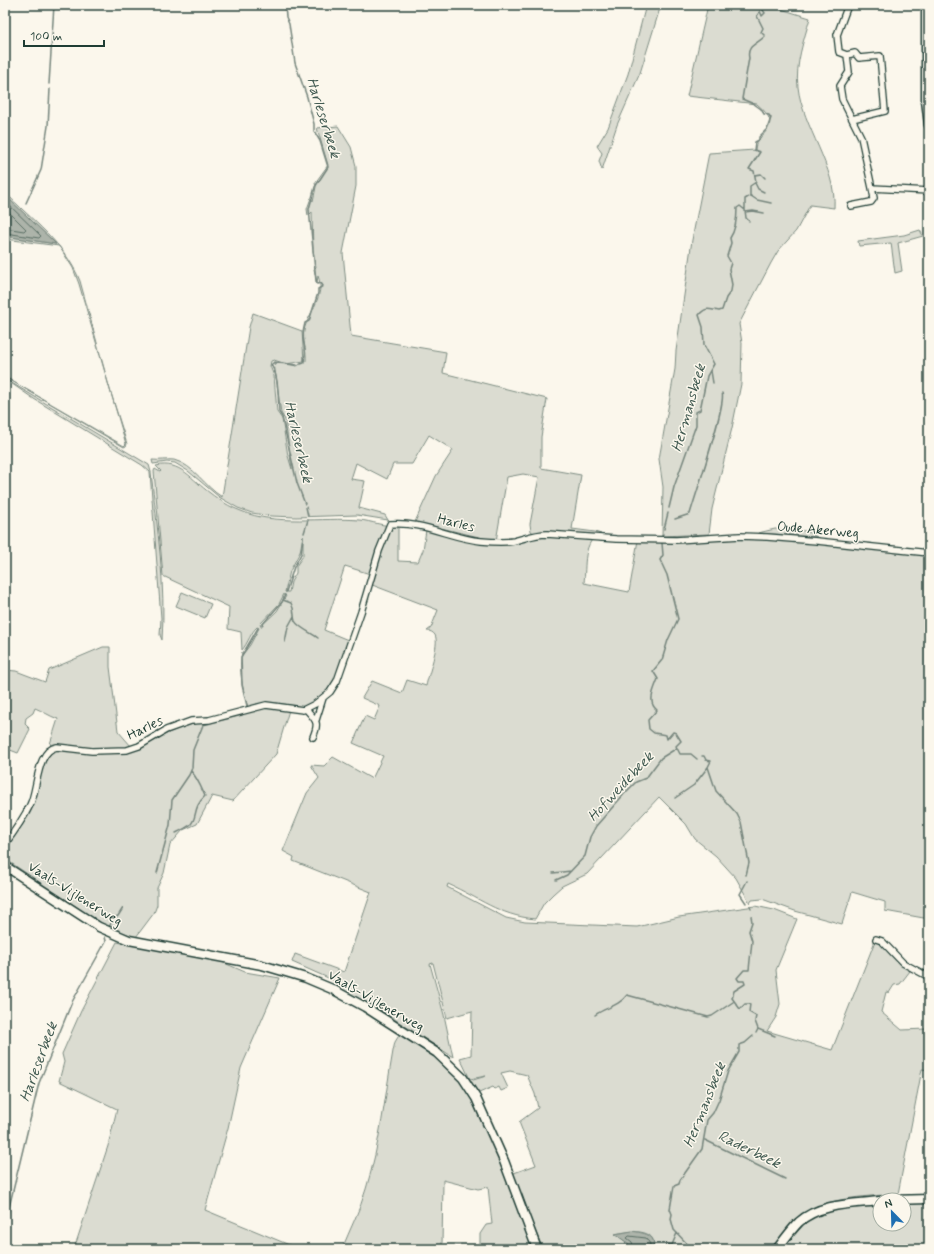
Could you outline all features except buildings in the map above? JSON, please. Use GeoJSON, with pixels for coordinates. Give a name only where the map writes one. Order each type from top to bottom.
{"type":"FeatureCollection","features":[{"type":"Feature","properties":{"kind":"street"},"geometry":{"type":"LineString","coordinates":[[848,5],[837,35],[839,52],[847,55],[855,53],[859,58],[880,56],[885,111],[852,119]]}},
{"type":"Feature","properties":{"kind":"street"},"geometry":{"type":"LineString","coordinates":[[926,5],[926,100],[929,125]]}},
{"type":"Feature","properties":{"kind":"street"},"geometry":{"type":"LineString","coordinates":[[847,55],[849,72],[840,86],[842,100],[861,137],[874,198],[871,202],[851,206]]}},
{"type":"Feature","properties":{"kind":"street"},"geometry":{"type":"LineString","coordinates":[[872,188],[929,191]]}},
{"type":"Feature","properties":{"kind":"street","name":"Harles"},"geometry":{"type":"LineString","coordinates":[[5,844],[30,804],[43,760],[47,753],[54,748],[92,751],[127,750],[139,746],[166,730],[191,721],[209,720],[266,705],[300,710],[306,709],[323,698],[332,689],[339,676],[361,612],[379,551],[390,524],[406,523],[469,540],[492,542],[510,541],[537,534],[616,539],[704,539]]}},
{"type":"Feature","properties":{"kind":"street","name":"Oude Akerweg"},"geometry":{"type":"LineString","coordinates":[[704,539],[740,536],[817,540],[929,554]]}},
{"type":"Feature","properties":{"kind":"street","name":"Harles"},"geometry":{"type":"LineString","coordinates":[[313,737],[317,726],[316,720],[323,698]]}},
{"type":"Feature","properties":{"kind":"street"},"geometry":{"type":"LineString","coordinates":[[306,709],[316,720]]}},
{"type":"Feature","properties":{"kind":"street","name":"Vaals-Vijlenerweg"},"geometry":{"type":"LineString","coordinates":[[5,866],[109,933],[134,942],[262,966],[306,978],[332,989],[365,1007],[437,1053],[459,1074],[476,1098],[504,1161],[538,1249]]}},
{"type":"Feature","properties":{"kind":"street"},"geometry":{"type":"LineString","coordinates":[[876,939],[882,941],[903,963],[929,977]]}},
{"type":"Feature","properties":{"kind":"street"},"geometry":{"type":"LineString","coordinates":[[912,1199],[929,1199]]}},
{"type":"Feature","properties":{"kind":"street"},"geometry":{"type":"LineString","coordinates":[[777,1249],[795,1226],[812,1213],[836,1206],[872,1202]]}},
{"type":"Feature","properties":{"kind":"shaded area"},"geometry":{"type":"Polygon","coordinates":[[[646,5],[661,5],[640,73],[617,125],[602,170],[599,161],[602,153],[597,146],[608,128],[628,74],[646,5]]]}},
{"type":"Feature","properties":{"kind":"shaded area"},"geometry":{"type":"Polygon","coordinates":[[[708,5],[781,5],[781,9],[810,18],[799,61],[797,78],[798,87],[801,102],[830,178],[834,208],[810,205],[796,231],[778,251],[739,324],[742,343],[741,384],[712,509],[709,534],[662,536],[663,487],[659,459],[675,369],[676,351],[692,240],[709,153],[755,150],[756,144],[770,125],[766,112],[757,104],[687,96],[708,5]]]}},
{"type":"Feature","properties":{"kind":"shaded area"},"geometry":{"type":"Polygon","coordinates":[[[338,126],[351,147],[356,166],[356,186],[343,253],[351,336],[446,352],[443,373],[547,399],[541,437],[541,468],[581,475],[572,529],[601,534],[595,537],[588,548],[585,562],[584,583],[629,592],[638,540],[745,537],[802,539],[929,556],[929,919],[885,911],[885,902],[852,892],[842,924],[795,911],[762,899],[752,900],[750,903],[736,878],[716,856],[695,839],[686,824],[659,797],[587,874],[562,886],[553,894],[544,903],[535,919],[510,914],[448,884],[447,887],[506,918],[525,922],[637,927],[679,917],[755,906],[774,910],[797,919],[776,970],[780,1004],[776,1017],[767,1031],[832,1050],[875,941],[878,941],[910,971],[900,984],[894,985],[889,993],[886,992],[881,1012],[902,1030],[926,1029],[929,1020],[929,1070],[922,1069],[898,1192],[872,1192],[872,1196],[839,1200],[817,1207],[798,1220],[775,1249],[653,1249],[654,1242],[647,1234],[641,1232],[627,1232],[615,1234],[629,1244],[630,1249],[543,1249],[511,1174],[536,1165],[519,1122],[538,1108],[535,1094],[527,1075],[510,1071],[501,1073],[508,1088],[501,1091],[499,1087],[495,1089],[493,1087],[479,1093],[470,1081],[486,1076],[470,1079],[460,1058],[471,1055],[472,1011],[447,1018],[433,963],[430,964],[444,1015],[453,1057],[385,1013],[338,987],[335,981],[292,962],[295,954],[344,972],[371,892],[293,861],[294,857],[283,851],[307,793],[319,778],[311,765],[324,766],[333,757],[372,779],[383,756],[353,743],[365,716],[374,720],[380,706],[362,698],[372,681],[402,693],[407,680],[426,686],[436,645],[435,635],[430,631],[427,631],[431,628],[438,610],[367,583],[370,574],[345,566],[324,630],[348,640],[332,688],[321,698],[303,707],[277,703],[248,707],[242,680],[241,658],[242,652],[243,654],[250,645],[259,628],[257,627],[255,629],[242,650],[241,632],[228,629],[229,607],[163,576],[154,471],[155,469],[160,472],[161,471],[156,466],[164,465],[179,468],[213,496],[254,516],[284,520],[345,519],[359,520],[388,526],[398,526],[398,561],[418,562],[423,550],[426,530],[482,543],[498,544],[525,541],[536,535],[531,531],[530,524],[539,477],[523,474],[507,477],[496,541],[415,522],[436,476],[453,450],[429,435],[412,464],[393,464],[387,479],[356,463],[351,479],[365,481],[359,508],[385,515],[388,520],[357,515],[296,517],[271,516],[252,513],[238,508],[219,497],[188,471],[175,463],[167,462],[153,464],[152,460],[174,460],[188,466],[210,488],[222,497],[249,327],[253,313],[302,331],[304,361],[286,364],[297,366],[306,361],[304,330],[316,304],[320,290],[318,276],[317,283],[314,269],[316,267],[313,250],[312,212],[308,216],[307,209],[311,198],[313,201],[316,187],[315,183],[328,165],[317,128],[338,126]],[[274,360],[271,361],[270,366],[274,376],[277,412],[282,419],[288,456],[292,469],[285,420],[281,413],[274,363],[286,364],[274,360]],[[303,536],[300,552],[290,571],[285,592],[289,592],[291,582],[296,573],[296,566],[303,556],[303,536]],[[284,594],[279,604],[260,624],[261,626],[277,611],[286,596],[284,594]]]}},
{"type":"Feature","properties":{"kind":"shaded area"},"geometry":{"type":"Polygon","coordinates":[[[5,192],[47,233],[58,246],[5,239],[5,236],[56,244],[9,200],[5,195],[5,192]]]}},
{"type":"Feature","properties":{"kind":"shaded area"},"geometry":{"type":"Polygon","coordinates":[[[920,230],[923,236],[898,243],[902,271],[895,273],[891,243],[859,246],[858,241],[904,235],[920,230]]]}},
{"type":"Feature","properties":{"kind":"shaded area"},"geometry":{"type":"Polygon","coordinates":[[[61,249],[74,267],[80,281],[108,383],[79,284],[73,268],[61,249]]]}},
{"type":"Feature","properties":{"kind":"shaded area"},"geometry":{"type":"Polygon","coordinates":[[[5,377],[124,446],[126,444],[112,397],[127,444],[124,447],[5,377]]]}},
{"type":"Feature","properties":{"kind":"shaded area"},"geometry":{"type":"Polygon","coordinates":[[[5,379],[149,465],[156,513],[162,577],[162,640],[160,635],[161,618],[150,472],[142,465],[34,399],[5,379]]]}},
{"type":"Feature","properties":{"kind":"shaded area"},"geometry":{"type":"Polygon","coordinates":[[[775,529],[806,531],[817,537],[758,533],[775,529]]]}},
{"type":"Feature","properties":{"kind":"shaded area"},"geometry":{"type":"Polygon","coordinates":[[[182,592],[211,604],[205,618],[176,606],[182,592]]]}},
{"type":"Feature","properties":{"kind":"shaded area"},"geometry":{"type":"Polygon","coordinates":[[[103,647],[110,647],[110,667],[118,731],[131,746],[146,739],[137,745],[114,750],[52,746],[50,744],[58,719],[35,708],[33,713],[26,718],[25,724],[30,729],[18,753],[5,748],[5,670],[16,671],[45,682],[49,670],[103,647]]]}},
{"type":"Feature","properties":{"kind":"shaded area"},"geometry":{"type":"Polygon","coordinates":[[[268,707],[289,710],[276,754],[233,801],[212,796],[197,824],[183,830],[170,845],[164,873],[157,888],[157,905],[154,913],[136,937],[107,927],[5,859],[11,840],[31,811],[42,770],[49,756],[54,750],[124,753],[184,726],[268,707]]]}},
{"type":"Feature","properties":{"kind":"shaded area"},"geometry":{"type":"Polygon","coordinates":[[[117,942],[222,962],[245,972],[280,978],[241,1068],[228,1128],[205,1210],[299,1249],[74,1249],[108,1146],[117,1109],[59,1081],[64,1062],[62,1054],[81,1011],[117,942]]]}},
{"type":"Feature","properties":{"kind":"shaded area"},"geometry":{"type":"Polygon","coordinates":[[[401,1032],[418,1041],[469,1082],[538,1249],[342,1249],[361,1204],[371,1172],[379,1138],[395,1042],[401,1032]],[[443,1180],[442,1246],[480,1245],[480,1234],[486,1225],[492,1224],[488,1187],[478,1189],[443,1180]]]}},
{"type":"Feature","properties":{"kind":"shaded area"},"geometry":{"type":"Polygon","coordinates":[[[912,1202],[929,1202],[929,1249],[782,1249],[806,1222],[825,1210],[872,1204],[872,1232],[912,1232],[912,1202]]]}},
{"type":"Feature","properties":{"kind":"water"},"geometry":{"type":"Polygon","coordinates":[[[5,195],[55,243],[56,244],[5,236],[5,195]]]}},
{"type":"Feature","properties":{"kind":"water"},"geometry":{"type":"Polygon","coordinates":[[[632,1231],[651,1237],[654,1244],[653,1249],[630,1249],[629,1244],[615,1234],[632,1231]]]}},
{"type":"Feature","properties":{"kind":"waterway"},"geometry":{"type":"LineString","coordinates":[[49,84],[54,5]]}},
{"type":"Feature","properties":{"kind":"waterway","name":"Harleserbeek"},"geometry":{"type":"LineString","coordinates":[[285,5],[295,63],[307,97],[314,124],[314,131],[320,141],[328,167],[315,187],[309,209],[316,281],[317,284],[321,283],[323,286],[318,289],[309,321],[305,323],[303,330],[305,354],[304,363],[301,364]]}},
{"type":"Feature","properties":{"kind":"waterway","name":"Hermansbeek"},"geometry":{"type":"LineString","coordinates":[[669,508],[674,487],[696,425],[696,412],[700,410],[707,376],[714,364],[704,345],[703,327],[699,315],[704,310],[722,310],[726,298],[731,291],[732,285],[729,269],[731,263],[727,256],[731,243],[730,238],[736,224],[737,208],[740,206],[745,210],[745,199],[750,196],[750,186],[756,182],[754,171],[749,169],[760,152],[754,150],[755,142],[759,140],[759,137],[767,129],[771,118],[769,115],[764,114],[761,109],[754,104],[742,99],[749,50],[765,36],[761,32],[763,28],[757,16],[760,11],[762,16],[765,13],[761,7],[762,5]]}},
{"type":"Feature","properties":{"kind":"waterway"},"geometry":{"type":"LineString","coordinates":[[26,203],[41,170],[48,126],[50,89]]}},
{"type":"Feature","properties":{"kind":"waterway"},"geometry":{"type":"LineString","coordinates":[[755,175],[761,174],[765,178]]}},
{"type":"Feature","properties":{"kind":"waterway"},"geometry":{"type":"LineString","coordinates":[[755,183],[758,189],[764,192]]}},
{"type":"Feature","properties":{"kind":"waterway"},"geometry":{"type":"LineString","coordinates":[[751,196],[757,200],[771,203]]}},
{"type":"Feature","properties":{"kind":"waterway"},"geometry":{"type":"LineString","coordinates":[[745,210],[746,218],[749,221]]}},
{"type":"Feature","properties":{"kind":"waterway"},"geometry":{"type":"LineString","coordinates":[[745,212],[753,211],[764,213]]}},
{"type":"Feature","properties":{"kind":"waterway","name":"Harleserbeek"},"geometry":{"type":"LineString","coordinates":[[297,365],[274,362],[271,365],[274,369],[277,380],[279,412],[282,417],[297,483],[305,504]]}},
{"type":"Feature","properties":{"kind":"waterway"},"geometry":{"type":"LineString","coordinates":[[711,371],[713,383]]}},
{"type":"Feature","properties":{"kind":"waterway"},"geometry":{"type":"LineString","coordinates":[[675,519],[690,514],[720,414],[722,393]]}},
{"type":"Feature","properties":{"kind":"waterway","name":"Harleserbeek"},"geometry":{"type":"LineString","coordinates":[[306,507],[308,516]]}},
{"type":"Feature","properties":{"kind":"waterway","name":"Hermansbeek"},"geometry":{"type":"LineString","coordinates":[[664,529],[668,513]]}},
{"type":"Feature","properties":{"kind":"waterway","name":"Harleserbeek"},"geometry":{"type":"LineString","coordinates":[[304,533],[308,520]]}},
{"type":"Feature","properties":{"kind":"waterway","name":"Harleserbeek"},"geometry":{"type":"LineString","coordinates":[[286,592],[294,567],[301,554],[303,537]]}},
{"type":"Feature","properties":{"kind":"waterway","name":"Hermansbeek"},"geometry":{"type":"LineString","coordinates":[[662,543],[663,555],[660,560],[667,575],[678,619],[668,640],[662,660],[653,671],[658,679],[653,691],[652,704],[657,710],[648,720],[649,729],[654,733],[666,735],[667,739],[673,732],[676,733],[681,741],[676,746],[680,754],[691,754],[697,759]]}},
{"type":"Feature","properties":{"kind":"waterway","name":"Harleserbeek"},"geometry":{"type":"LineString","coordinates":[[261,626],[282,602],[285,595]]}},
{"type":"Feature","properties":{"kind":"waterway"},"geometry":{"type":"LineString","coordinates":[[283,600],[291,603],[295,621],[302,628],[318,638]]}},
{"type":"Feature","properties":{"kind":"waterway"},"geometry":{"type":"LineString","coordinates":[[285,642],[288,627],[294,616]]}},
{"type":"Feature","properties":{"kind":"waterway","name":"Harleserbeek"},"geometry":{"type":"LineString","coordinates":[[247,706],[242,685],[241,657],[258,628]]}},
{"type":"Feature","properties":{"kind":"waterway","name":"Harleserbeek"},"geometry":{"type":"LineString","coordinates":[[157,873],[170,825],[172,800],[192,768],[193,750],[203,725],[242,715],[245,712]]}},
{"type":"Feature","properties":{"kind":"waterway","name":"Hofweidebeek"},"geometry":{"type":"LineString","coordinates":[[556,880],[567,875],[585,856],[590,837],[596,826],[626,792],[636,782],[646,778],[661,758],[677,748]]}},
{"type":"Feature","properties":{"kind":"waterway","name":"Hermansbeek"},"geometry":{"type":"LineString","coordinates":[[702,756],[704,756],[706,760],[711,761],[708,767],[716,791],[737,814],[741,822],[749,863],[746,875]]}},
{"type":"Feature","properties":{"kind":"waterway"},"geometry":{"type":"LineString","coordinates":[[675,798],[694,785],[708,767]]}},
{"type":"Feature","properties":{"kind":"waterway"},"geometry":{"type":"LineString","coordinates":[[176,833],[190,825],[194,819],[198,805],[205,796],[191,771]]}},
{"type":"Feature","properties":{"kind":"waterway"},"geometry":{"type":"LineString","coordinates":[[553,873],[571,871]]}},
{"type":"Feature","properties":{"kind":"waterway","name":"Hermansbeek"},"geometry":{"type":"LineString","coordinates":[[746,903],[740,894],[747,881]]}},
{"type":"Feature","properties":{"kind":"waterway","name":"Harleserbeek"},"geometry":{"type":"LineString","coordinates":[[109,927],[114,918],[118,916],[123,908]]}},
{"type":"Feature","properties":{"kind":"waterway","name":"Hermansbeek"},"geometry":{"type":"LineString","coordinates":[[751,916],[752,922],[749,931],[752,941],[749,970],[744,970],[737,978],[739,981],[744,981],[745,984],[734,991],[732,998],[740,1009],[745,1004],[750,1004],[749,1012],[756,1016],[755,1021],[758,1029],[756,1033]]}},
{"type":"Feature","properties":{"kind":"waterway","name":"Harleserbeek"},"geometry":{"type":"LineString","coordinates":[[5,1224],[39,1083],[72,1002],[106,941],[105,937]]}},
{"type":"Feature","properties":{"kind":"waterway"},"geometry":{"type":"LineString","coordinates":[[595,1015],[620,1002],[627,995],[708,1017],[712,1016],[733,1002]]}},
{"type":"Feature","properties":{"kind":"waterway"},"geometry":{"type":"LineString","coordinates":[[758,1029],[775,1036]]}},
{"type":"Feature","properties":{"kind":"waterway","name":"Hermansbeek"},"geometry":{"type":"LineString","coordinates":[[692,1249],[674,1230],[670,1209],[674,1186],[679,1184],[680,1180],[702,1149],[707,1120],[713,1113],[719,1100],[728,1071],[739,1052],[739,1045],[745,1043],[753,1036]]}},
{"type":"Feature","properties":{"kind":"waterway","name":"Raderbeek"},"geometry":{"type":"LineString","coordinates":[[705,1140],[785,1179]]}},
{"type":"Feature","properties":{"kind":"waterway"},"geometry":{"type":"LineString","coordinates":[[666,1244],[672,1245],[677,1233]]}}]}
